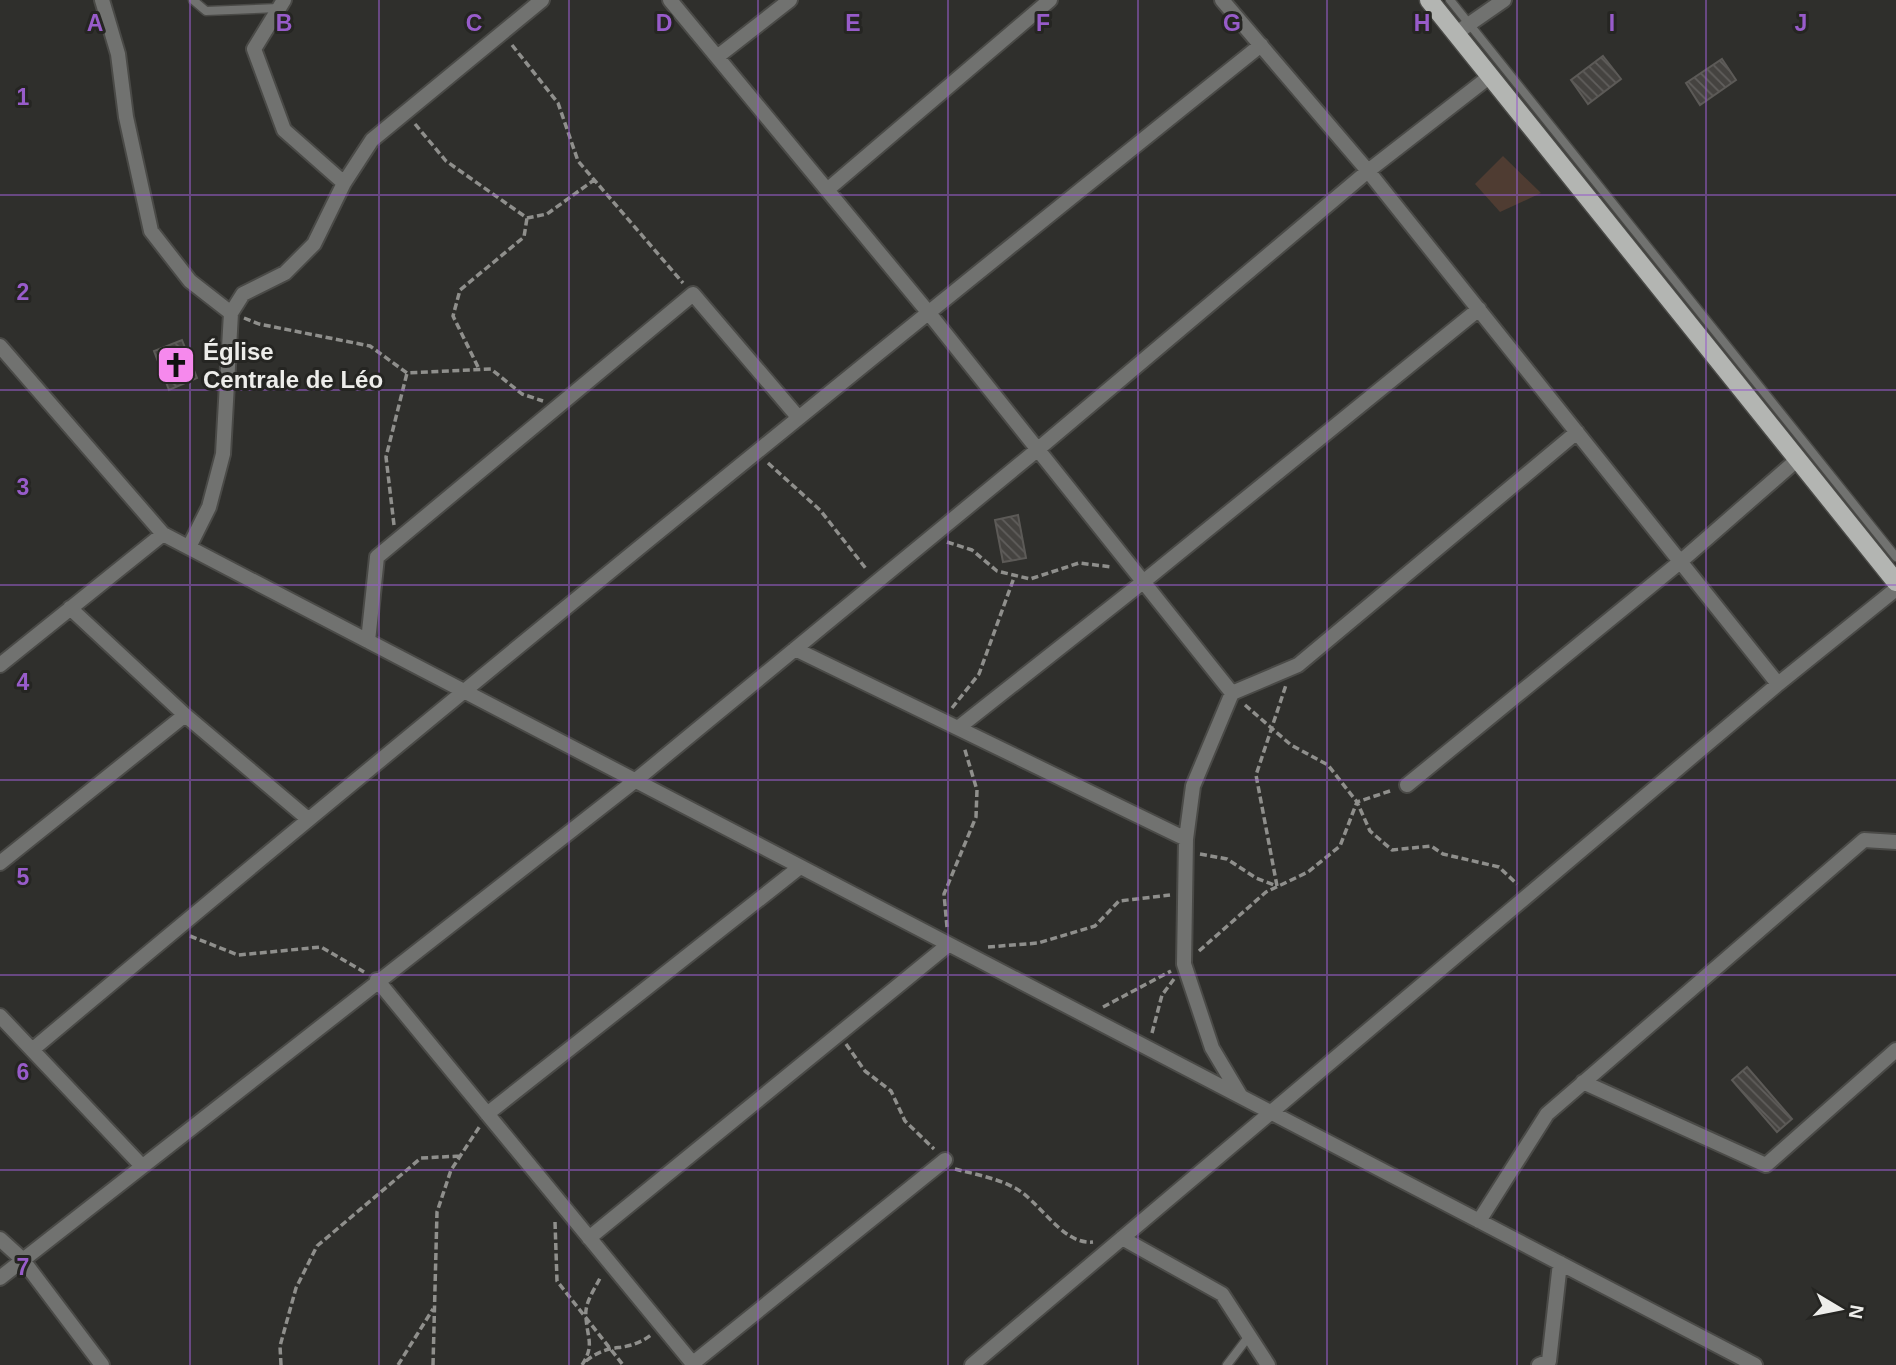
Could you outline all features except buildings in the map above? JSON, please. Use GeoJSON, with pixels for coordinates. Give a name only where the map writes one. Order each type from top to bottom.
{"type":"FeatureCollection","features":[{"type":"Feature","properties":{"kind":"main road"},"geometry":{"type":"LineString","coordinates":[[1429,0],[1463,29],[1489,77],[1896,582]]}},
{"type":"Feature","properties":{"kind":"street"},"geometry":{"type":"LineString","coordinates":[[102,0],[118,54],[125,117],[151,231],[190,281],[231,313]]}},
{"type":"Feature","properties":{"kind":"street"},"geometry":{"type":"LineString","coordinates":[[189,547],[209,507],[223,454],[231,313],[243,294],[285,273],[314,244],[344,183],[372,140],[542,0]]}},
{"type":"Feature","properties":{"kind":"street"},"geometry":{"type":"LineString","coordinates":[[670,0],[928,312],[1232,693]]}},
{"type":"Feature","properties":{"kind":"street"},"geometry":{"type":"LineString","coordinates":[[717,57],[790,0]]}},
{"type":"Feature","properties":{"kind":"street"},"geometry":{"type":"LineString","coordinates":[[827,190],[1050,0]]}},
{"type":"Feature","properties":{"kind":"street"},"geometry":{"type":"LineString","coordinates":[[1222,0],[1368,171],[1778,684]]}},
{"type":"Feature","properties":{"kind":"street"},"geometry":{"type":"LineString","coordinates":[[1463,29],[1504,0]]}},
{"type":"Feature","properties":{"kind":"street"},"geometry":{"type":"LineString","coordinates":[[282,4],[254,49],[285,130],[344,183]]}},
{"type":"Feature","properties":{"kind":"street"},"geometry":{"type":"LineString","coordinates":[[32,1050],[308,819],[799,417],[1261,45]]}},
{"type":"Feature","properties":{"kind":"street"},"geometry":{"type":"LineString","coordinates":[[0,1278],[377,980],[636,780],[1037,450],[1368,171],[1489,77]]}},
{"type":"Feature","properties":{"kind":"street"},"geometry":{"type":"LineString","coordinates":[[368,641],[377,557],[693,294],[799,417]]}},
{"type":"Feature","properties":{"kind":"street"},"geometry":{"type":"LineString","coordinates":[[958,728],[1143,582],[1479,309]]}},
{"type":"Feature","properties":{"kind":"street"},"geometry":{"type":"LineString","coordinates":[[0,346],[163,534],[1755,1365]]}},
{"type":"Feature","properties":{"kind":"street"},"geometry":{"type":"LineString","coordinates":[[1241,1096],[1213,1048],[1184,964],[1186,845],[1193,786],[1232,693],[1298,665],[1577,432]]}},
{"type":"Feature","properties":{"kind":"street"},"geometry":{"type":"LineString","coordinates":[[1407,785],[1680,562],[1798,459]]}},
{"type":"Feature","properties":{"kind":"street"},"geometry":{"type":"LineString","coordinates":[[0,664],[163,534]]}},
{"type":"Feature","properties":{"kind":"street"},"geometry":{"type":"LineString","coordinates":[[972,1365],[1778,684],[1896,589]]}},
{"type":"Feature","properties":{"kind":"street"},"geometry":{"type":"LineString","coordinates":[[70,608],[185,715],[308,819]]}},
{"type":"Feature","properties":{"kind":"street"},"geometry":{"type":"LineString","coordinates":[[795,649],[958,728],[1186,845]]}},
{"type":"Feature","properties":{"kind":"street"},"geometry":{"type":"LineString","coordinates":[[0,863],[185,715]]}},
{"type":"Feature","properties":{"kind":"street"},"geometry":{"type":"LineString","coordinates":[[1479,1221],[1546,1114],[1864,840],[1896,842]]}},
{"type":"Feature","properties":{"kind":"street"},"geometry":{"type":"LineString","coordinates":[[487,1114],[800,867]]}},
{"type":"Feature","properties":{"kind":"street"},"geometry":{"type":"LineString","coordinates":[[589,1238],[839,1034],[952,947]]}},
{"type":"Feature","properties":{"kind":"street"},"geometry":{"type":"LineString","coordinates":[[377,980],[693,1364],[945,1160]]}},
{"type":"Feature","properties":{"kind":"street"},"geometry":{"type":"LineString","coordinates":[[0,1016],[141,1165]]}},
{"type":"Feature","properties":{"kind":"street"},"geometry":{"type":"LineString","coordinates":[[1583,1083],[1766,1165],[1896,1050]]}},
{"type":"Feature","properties":{"kind":"street"},"geometry":{"type":"LineString","coordinates":[[1122,1238],[1223,1294],[1268,1365]]}},
{"type":"Feature","properties":{"kind":"street"},"geometry":{"type":"LineString","coordinates":[[0,1240],[22,1259],[102,1365]]}},
{"type":"Feature","properties":{"kind":"street"},"geometry":{"type":"LineString","coordinates":[[1538,1365],[1549,1361],[1560,1263]]}},
{"type":"Feature","properties":{"kind":"lane"},"geometry":{"type":"LineString","coordinates":[[193,0],[206,11],[282,4]]}},
{"type":"Feature","properties":{"kind":"lane"},"geometry":{"type":"LineString","coordinates":[[1450,0],[1463,29],[1896,557]]}},
{"type":"Feature","properties":{"kind":"lane"},"geometry":{"type":"LineString","coordinates":[[1227,1365],[1250,1336]]}},
{"type":"Feature","properties":{"kind":"path"},"geometry":{"type":"LineString","coordinates":[[503,32],[558,103],[578,161],[693,294]]}},
{"type":"Feature","properties":{"kind":"path"},"geometry":{"type":"LineString","coordinates":[[405,112],[446,161],[527,218],[547,214],[594,180]]}},
{"type":"Feature","properties":{"kind":"path"},"geometry":{"type":"LineString","coordinates":[[478,367],[453,316],[460,290],[524,237],[527,218]]}},
{"type":"Feature","properties":{"kind":"path"},"geometry":{"type":"LineString","coordinates":[[231,313],[259,324],[370,346],[407,373],[478,367],[491,369],[522,394],[558,406]]}},
{"type":"Feature","properties":{"kind":"path"},"geometry":{"type":"LineString","coordinates":[[396,542],[386,457],[407,373]]}},
{"type":"Feature","properties":{"kind":"path"},"geometry":{"type":"LineString","coordinates":[[757,452],[820,510],[877,582]]}},
{"type":"Feature","properties":{"kind":"path"},"geometry":{"type":"LineString","coordinates":[[932,537],[972,551],[997,571],[1030,579],[1079,563],[1133,569]]}},
{"type":"Feature","properties":{"kind":"path"},"geometry":{"type":"LineString","coordinates":[[942,720],[979,674],[1015,575]]}},
{"type":"Feature","properties":{"kind":"path"},"geometry":{"type":"LineString","coordinates":[[1277,886],[1256,775],[1287,683],[1298,665]]}},
{"type":"Feature","properties":{"kind":"path"},"geometry":{"type":"LineString","coordinates":[[1232,693],[1291,745],[1328,765],[1357,803],[1370,831],[1392,850],[1431,846],[1443,854],[1499,867],[1529,895]]}},
{"type":"Feature","properties":{"kind":"path"},"geometry":{"type":"LineString","coordinates":[[958,728],[977,790],[976,817],[944,894],[952,947],[1038,943],[1095,926],[1119,901],[1186,893]]}},
{"type":"Feature","properties":{"kind":"path"},"geometry":{"type":"LineString","coordinates":[[1086,1016],[1184,964],[1266,892],[1308,872],[1340,846],[1357,803],[1407,785]]}},
{"type":"Feature","properties":{"kind":"path"},"geometry":{"type":"LineString","coordinates":[[1186,845],[1227,859],[1256,878],[1277,886]]}},
{"type":"Feature","properties":{"kind":"path"},"geometry":{"type":"LineString","coordinates":[[175,930],[238,955],[321,947],[377,980]]}},
{"type":"Feature","properties":{"kind":"path"},"geometry":{"type":"LineString","coordinates":[[1147,1048],[1162,995],[1184,964]]}},
{"type":"Feature","properties":{"kind":"path"},"geometry":{"type":"LineString","coordinates":[[839,1034],[865,1071],[891,1091],[905,1121],[953,1168],[1014,1187],[1067,1233],[1085,1242],[1122,1238]]}},
{"type":"Feature","properties":{"kind":"path"},"geometry":{"type":"LineString","coordinates":[[433,1365],[437,1212],[452,1170],[487,1114]]}},
{"type":"Feature","properties":{"kind":"path"},"geometry":{"type":"LineString","coordinates":[[281,1365],[280,1346],[296,1288],[317,1246],[421,1158],[460,1156]]}},
{"type":"Feature","properties":{"kind":"path"},"geometry":{"type":"LineString","coordinates":[[554,1196],[557,1280],[622,1365]]}},
{"type":"Feature","properties":{"kind":"path"},"geometry":{"type":"LineString","coordinates":[[583,1363],[592,1340],[586,1317],[587,1304],[609,1262]]}},
{"type":"Feature","properties":{"kind":"path"},"geometry":{"type":"LineString","coordinates":[[398,1365],[435,1307]]}},
{"type":"Feature","properties":{"kind":"path"},"geometry":{"type":"LineString","coordinates":[[583,1363],[600,1349],[634,1348],[662,1327]]}},
{"type":"Feature","properties":{"kind":"shaded area"},"geometry":{"type":"Polygon","coordinates":[[[1503,156],[1541,193],[1500,212],[1475,184],[1503,156]]]}},
{"type":"Feature","properties":{"kind":"place","name":"Église Centrale de Léo"},"geometry":{"type":"Point","coordinates":[176,365]}}]}
